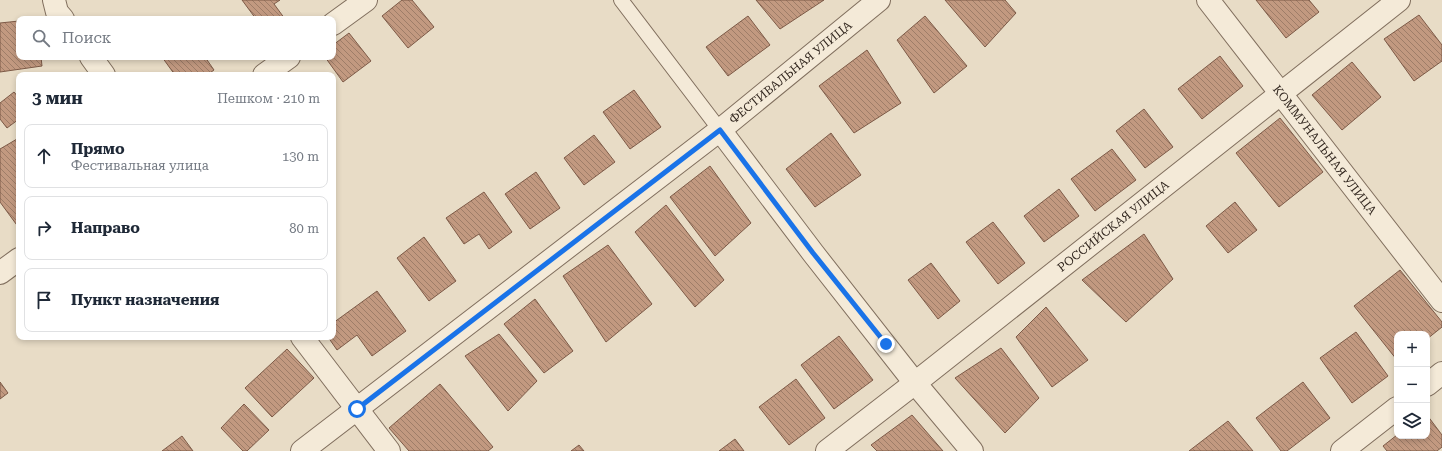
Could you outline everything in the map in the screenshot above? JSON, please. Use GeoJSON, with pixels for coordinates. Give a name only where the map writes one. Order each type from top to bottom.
{"type":"FeatureCollection","features":[{"type":"Feature","properties":{"kind":"street"},"geometry":{"type":"LineString","coordinates":[[54,0],[57,12],[60,16]]}},
{"type":"Feature","properties":{"kind":"street"},"geometry":{"type":"LineString","coordinates":[[336,22],[366,0]]}},
{"type":"Feature","properties":{"kind":"street","name":"ФЕСТИВАЛЬНАЯ УЛИЦА"},"geometry":{"type":"LineString","coordinates":[[302,451],[720,130],[879,0]]}},
{"type":"Feature","properties":{"kind":"street","name":"КОММУНАЛЬНАЯ УЛИЦА"},"geometry":{"type":"LineString","coordinates":[[1208,0],[1442,300]]}},
{"type":"Feature","properties":{"kind":"street","name":"РОССИЙСКАЯ УЛИЦА"},"geometry":{"type":"LineString","coordinates":[[827,451],[1399,0]]}},
{"type":"Feature","properties":{"kind":"street"},"geometry":{"type":"LineString","coordinates":[[93,60],[102,72]]}},
{"type":"Feature","properties":{"kind":"street"},"geometry":{"type":"LineString","coordinates":[[268,72],[285,60]]}},
{"type":"Feature","properties":{"kind":"street"},"geometry":{"type":"LineString","coordinates":[[720,130],[813,253],[915,383],[972,451]]}},
{"type":"Feature","properties":{"kind":"street"},"geometry":{"type":"LineString","coordinates":[[0,273],[16,261]]}},
{"type":"Feature","properties":{"kind":"street"},"geometry":{"type":"LineString","coordinates":[[304,340],[390,451]]}},
{"type":"Feature","properties":{"kind":"street"},"geometry":{"type":"LineString","coordinates":[[1430,383],[1442,373]]}},
{"type":"Feature","properties":{"kind":"street"},"geometry":{"type":"LineString","coordinates":[[1342,451],[1394,410]]}},
{"type":"Feature","properties":{"kind":"lane"},"geometry":{"type":"LineString","coordinates":[[621,0],[720,130]]}},
{"type":"Feature","properties":{"kind":"building"},"geometry":{"type":"Polygon","coordinates":[[[242,0],[280,0],[274,4],[283,16],[254,16],[242,0]]]}},
{"type":"Feature","properties":{"kind":"building"},"geometry":{"type":"Polygon","coordinates":[[[402,0],[412,0],[434,27],[408,48],[382,16],[402,0]]]}},
{"type":"Feature","properties":{"kind":"building"},"geometry":{"type":"Polygon","coordinates":[[[756,0],[824,0],[780,29],[756,0]]]}},
{"type":"Feature","properties":{"kind":"building"},"geometry":{"type":"Polygon","coordinates":[[[945,0],[1005,0],[1016,13],[985,47],[945,0]]]}},
{"type":"Feature","properties":{"kind":"building"},"geometry":{"type":"Polygon","coordinates":[[[1256,0],[1309,0],[1319,12],[1286,38],[1256,0]]]}},
{"type":"Feature","properties":{"kind":"building"},"geometry":{"type":"Polygon","coordinates":[[[1419,15],[1442,45],[1442,61],[1414,81],[1384,39],[1419,15]]]}},
{"type":"Feature","properties":{"kind":"building"},"geometry":{"type":"Polygon","coordinates":[[[748,16],[770,45],[728,76],[706,47],[748,16]]]}},
{"type":"Feature","properties":{"kind":"building"},"geometry":{"type":"Polygon","coordinates":[[[925,16],[967,66],[934,93],[897,40],[925,16]]]}},
{"type":"Feature","properties":{"kind":"building"},"geometry":{"type":"Polygon","coordinates":[[[16,21],[16,60],[41,60],[42,66],[0,72],[0,23],[16,21]]]}},
{"type":"Feature","properties":{"kind":"building"},"geometry":{"type":"Polygon","coordinates":[[[349,33],[371,61],[343,82],[327,60],[336,60],[336,43],[349,33]]]}},
{"type":"Feature","properties":{"kind":"building"},"geometry":{"type":"Polygon","coordinates":[[[867,50],[901,103],[854,133],[819,86],[867,50]]]}},
{"type":"Feature","properties":{"kind":"building"},"geometry":{"type":"Polygon","coordinates":[[[1220,56],[1243,86],[1202,119],[1178,89],[1220,56]]]}},
{"type":"Feature","properties":{"kind":"building"},"geometry":{"type":"Polygon","coordinates":[[[164,60],[207,60],[214,70],[211,72],[173,72],[164,60]]]}},
{"type":"Feature","properties":{"kind":"building"},"geometry":{"type":"Polygon","coordinates":[[[1352,62],[1381,97],[1342,130],[1312,95],[1352,62]]]}},
{"type":"Feature","properties":{"kind":"building"},"geometry":{"type":"Polygon","coordinates":[[[634,90],[661,127],[630,149],[603,112],[634,90]]]}},
{"type":"Feature","properties":{"kind":"building"},"geometry":{"type":"Polygon","coordinates":[[[14,92],[16,94],[16,121],[7,128],[0,119],[0,103],[14,92]]]}},
{"type":"Feature","properties":{"kind":"building"},"geometry":{"type":"Polygon","coordinates":[[[1144,109],[1173,147],[1145,168],[1116,131],[1144,109]]]}},
{"type":"Feature","properties":{"kind":"building"},"geometry":{"type":"Polygon","coordinates":[[[1280,118],[1323,172],[1279,207],[1236,153],[1280,118]]]}},
{"type":"Feature","properties":{"kind":"building"},"geometry":{"type":"Polygon","coordinates":[[[831,133],[861,175],[815,207],[786,169],[831,133]]]}},
{"type":"Feature","properties":{"kind":"building"},"geometry":{"type":"Polygon","coordinates":[[[594,135],[615,162],[584,185],[564,158],[594,135]]]}},
{"type":"Feature","properties":{"kind":"building"},"geometry":{"type":"Polygon","coordinates":[[[16,140],[16,224],[0,202],[0,149],[16,140]]]}},
{"type":"Feature","properties":{"kind":"building"},"geometry":{"type":"Polygon","coordinates":[[[1112,149],[1136,180],[1095,211],[1071,179],[1112,149]]]}},
{"type":"Feature","properties":{"kind":"building"},"geometry":{"type":"Polygon","coordinates":[[[710,166],[751,223],[715,256],[670,197],[710,166]]]}},
{"type":"Feature","properties":{"kind":"building"},"geometry":{"type":"Polygon","coordinates":[[[536,172],[560,208],[530,229],[505,194],[536,172]]]}},
{"type":"Feature","properties":{"kind":"building"},"geometry":{"type":"Polygon","coordinates":[[[1059,189],[1079,216],[1044,242],[1024,216],[1059,189]]]}},
{"type":"Feature","properties":{"kind":"building"},"geometry":{"type":"Polygon","coordinates":[[[484,192],[512,232],[489,249],[479,234],[464,244],[446,218],[484,192]]]}},
{"type":"Feature","properties":{"kind":"building"},"geometry":{"type":"Polygon","coordinates":[[[1235,202],[1257,230],[1228,253],[1206,226],[1235,202]]]}},
{"type":"Feature","properties":{"kind":"building"},"geometry":{"type":"Polygon","coordinates":[[[666,205],[724,280],[695,307],[635,232],[666,205]]]}},
{"type":"Feature","properties":{"kind":"building"},"geometry":{"type":"Polygon","coordinates":[[[993,222],[1025,263],[998,284],[966,242],[993,222]]]}},
{"type":"Feature","properties":{"kind":"building"},"geometry":{"type":"Polygon","coordinates":[[[1144,234],[1173,279],[1126,322],[1082,280],[1144,234]]]}},
{"type":"Feature","properties":{"kind":"building"},"geometry":{"type":"Polygon","coordinates":[[[424,237],[456,281],[429,301],[397,258],[424,237]]]}},
{"type":"Feature","properties":{"kind":"building"},"geometry":{"type":"Polygon","coordinates":[[[608,245],[652,304],[606,342],[563,276],[608,245]]]}},
{"type":"Feature","properties":{"kind":"building"},"geometry":{"type":"Polygon","coordinates":[[[931,263],[960,301],[938,319],[908,280],[931,263]]]}},
{"type":"Feature","properties":{"kind":"building"},"geometry":{"type":"Polygon","coordinates":[[[1400,270],[1442,322],[1442,327],[1430,337],[1430,331],[1394,331],[1394,356],[1354,306],[1400,270]]]}},
{"type":"Feature","properties":{"kind":"building"},"geometry":{"type":"Polygon","coordinates":[[[377,291],[406,331],[372,356],[357,335],[337,350],[330,340],[336,340],[336,321],[377,291]]]}},
{"type":"Feature","properties":{"kind":"building"},"geometry":{"type":"Polygon","coordinates":[[[535,299],[573,351],[544,373],[504,324],[535,299]]]}},
{"type":"Feature","properties":{"kind":"building"},"geometry":{"type":"Polygon","coordinates":[[[1046,307],[1088,360],[1052,387],[1016,337],[1046,307]]]}},
{"type":"Feature","properties":{"kind":"building"},"geometry":{"type":"Polygon","coordinates":[[[1356,332],[1388,376],[1352,403],[1320,358],[1356,332]]]}},
{"type":"Feature","properties":{"kind":"building"},"geometry":{"type":"Polygon","coordinates":[[[499,334],[537,381],[508,411],[465,356],[499,334]]]}},
{"type":"Feature","properties":{"kind":"building"},"geometry":{"type":"Polygon","coordinates":[[[839,336],[873,380],[834,409],[801,365],[839,336]]]}},
{"type":"Feature","properties":{"kind":"building"},"geometry":{"type":"Polygon","coordinates":[[[1001,348],[1039,398],[1005,433],[955,378],[1001,348]]]}},
{"type":"Feature","properties":{"kind":"building"},"geometry":{"type":"Polygon","coordinates":[[[287,349],[314,378],[272,417],[245,388],[287,349]]]}},
{"type":"Feature","properties":{"kind":"building"},"geometry":{"type":"Polygon","coordinates":[[[796,379],[825,418],[789,445],[759,407],[796,379]]]}},
{"type":"Feature","properties":{"kind":"building"},"geometry":{"type":"Polygon","coordinates":[[[0,382],[8,393],[0,399],[0,382]]]}},
{"type":"Feature","properties":{"kind":"building"},"geometry":{"type":"Polygon","coordinates":[[[1303,382],[1330,418],[1287,451],[1281,451],[1256,418],[1303,382]]]}},
{"type":"Feature","properties":{"kind":"building"},"geometry":{"type":"Polygon","coordinates":[[[440,384],[493,447],[488,451],[409,451],[389,428],[440,384]]]}},
{"type":"Feature","properties":{"kind":"building"},"geometry":{"type":"Polygon","coordinates":[[[244,404],[269,430],[247,451],[243,451],[221,428],[244,404]]]}},
{"type":"Feature","properties":{"kind":"building"},"geometry":{"type":"Polygon","coordinates":[[[912,415],[943,451],[877,451],[871,445],[912,415]]]}},
{"type":"Feature","properties":{"kind":"building"},"geometry":{"type":"Polygon","coordinates":[[[1430,419],[1442,435],[1442,447],[1437,451],[1387,451],[1383,446],[1394,437],[1394,439],[1430,439],[1430,419]]]}},
{"type":"Feature","properties":{"kind":"building"},"geometry":{"type":"Polygon","coordinates":[[[1228,421],[1253,451],[1189,451],[1228,421]]]}},
{"type":"Feature","properties":{"kind":"building"},"geometry":{"type":"Polygon","coordinates":[[[182,436],[193,451],[162,451],[182,436]]]}},
{"type":"Feature","properties":{"kind":"building"},"geometry":{"type":"Polygon","coordinates":[[[735,439],[744,451],[719,451],[735,439]]]}},
{"type":"Feature","properties":{"kind":"building"},"geometry":{"type":"Polygon","coordinates":[[[579,445],[584,451],[571,451],[579,445]]]}},
{"type":"Feature","properties":{"kind":"route"},"geometry":{"type":"LineString","coordinates":[[357,409],[720,130],[813,253],[886,344]]}}]}
